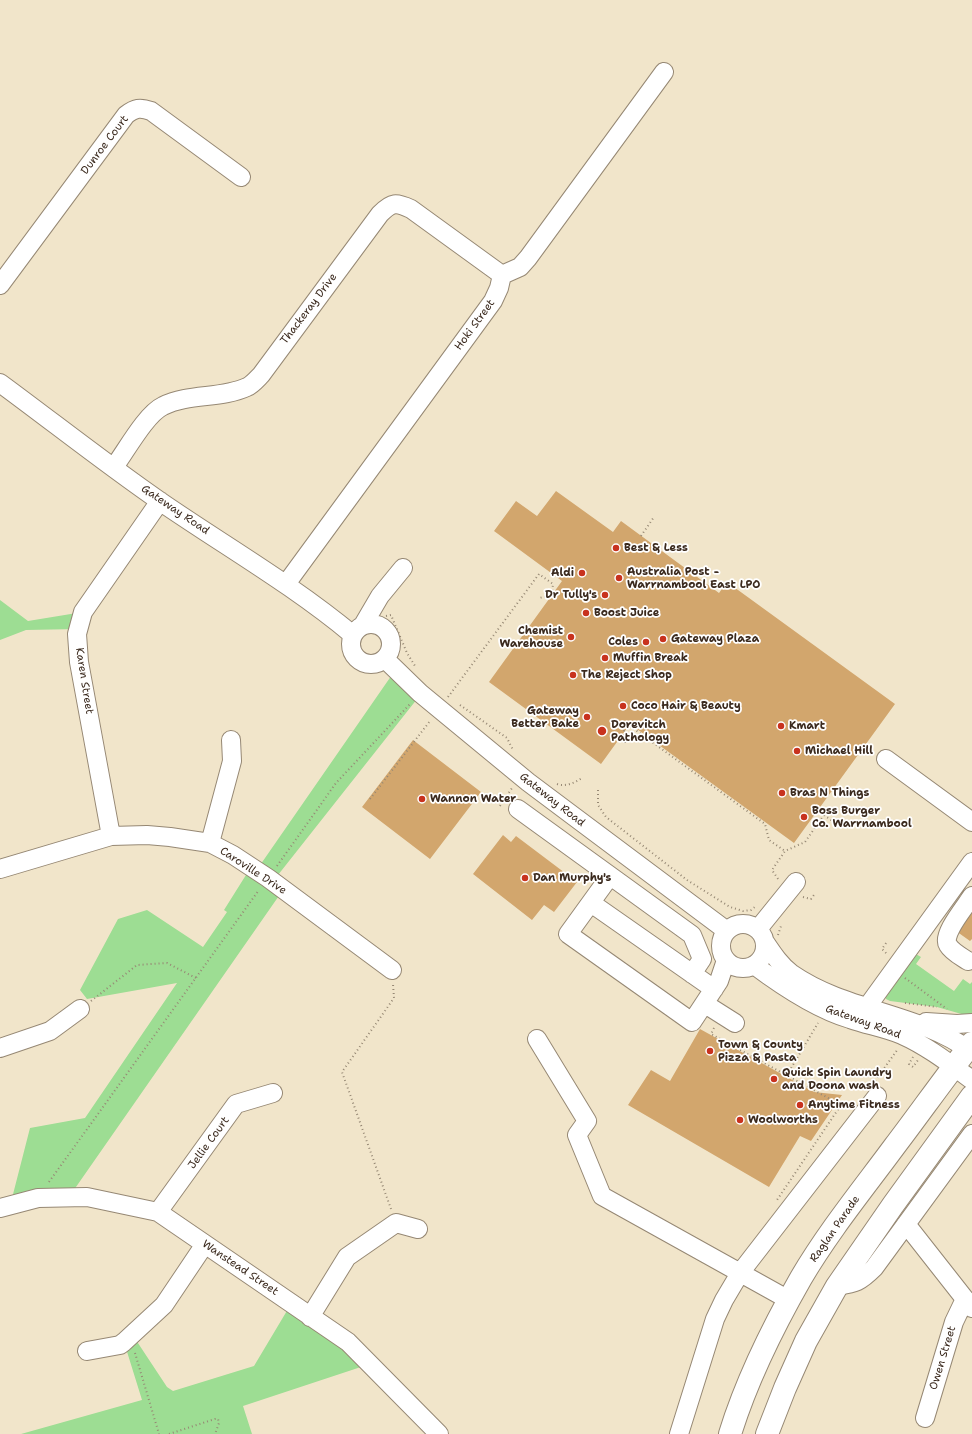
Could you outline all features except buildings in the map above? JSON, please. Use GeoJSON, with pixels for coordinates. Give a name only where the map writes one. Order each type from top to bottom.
{"type":"FeatureCollection","features":[{"type":"Feature","properties":{"kind":"highway","name":"Raglan Parade"},"geometry":{"type":"LineString","coordinates":[[730,1434],[754,1368],[802,1277],[829,1236],[954,1067],[971,1048]]}},
{"type":"Feature","properties":{"kind":"highway"},"geometry":{"type":"LineString","coordinates":[[767,1434],[806,1341],[837,1286],[893,1205],[972,1096]]}},
{"type":"Feature","properties":{"kind":"street"},"geometry":{"type":"LineString","coordinates":[[502,275],[520,267],[528,258],[664,72]]}},
{"type":"Feature","properties":{"kind":"street","name":"Dunroe Court"},"geometry":{"type":"LineString","coordinates":[[0,286],[126,115],[131,111],[138,108],[151,111],[241,177]]}},
{"type":"Feature","properties":{"kind":"street","name":"Thackeray Drive"},"geometry":{"type":"LineString","coordinates":[[114,468],[150,415],[163,406],[180,400],[230,392],[248,387],[261,375],[380,214],[389,205],[400,204],[411,209],[502,275]]}},
{"type":"Feature","properties":{"kind":"street","name":"Hoki Street"},"geometry":{"type":"LineString","coordinates":[[286,584],[493,301],[499,288],[502,275]]}},
{"type":"Feature","properties":{"kind":"street","name":"Gateway Road"},"geometry":{"type":"LineString","coordinates":[[0,382],[160,501],[286,584],[327,613],[358,630]]}},
{"type":"Feature","properties":{"kind":"street","name":"Karen Street"},"geometry":{"type":"LineString","coordinates":[[111,836],[79,662],[77,634],[83,612],[160,501]]}},
{"type":"Feature","properties":{"kind":"street"},"geometry":{"type":"LineString","coordinates":[[398,574],[384,622],[390,636],[392,646],[388,655],[381,662],[370,665],[359,660],[355,656],[351,646],[358,630],[380,596],[398,574]]}},
{"type":"Feature","properties":{"kind":"street"},"geometry":{"type":"LineString","coordinates":[[358,630],[384,622]]}},
{"type":"Feature","properties":{"kind":"street","name":"Gateway Road"},"geometry":{"type":"LineString","coordinates":[[385,659],[420,693],[442,705],[727,931]]}},
{"type":"Feature","properties":{"kind":"street"},"geometry":{"type":"LineString","coordinates":[[210,844],[232,761],[231,740]]}},
{"type":"Feature","properties":{"kind":"street"},"geometry":{"type":"LineString","coordinates":[[886,758],[972,822]]}},
{"type":"Feature","properties":{"kind":"street"},"geometry":{"type":"LineString","coordinates":[[541,785],[518,810],[692,935],[702,959],[692,974]]}},
{"type":"Feature","properties":{"kind":"street","name":"Caroville Drive"},"geometry":{"type":"LineString","coordinates":[[0,869],[111,836],[170,836],[210,844],[233,855],[268,878],[392,970]]}},
{"type":"Feature","properties":{"kind":"street"},"geometry":{"type":"LineString","coordinates":[[867,1007],[972,862]]}},
{"type":"Feature","properties":{"kind":"street"},"geometry":{"type":"LineString","coordinates":[[610,876],[568,934],[692,1022],[713,991],[740,964],[761,959],[765,951],[770,913],[798,890]]}},
{"type":"Feature","properties":{"kind":"street"},"geometry":{"type":"LineString","coordinates":[[968,961],[948,946],[946,942],[951,927],[972,896]]}},
{"type":"Feature","properties":{"kind":"street"},"geometry":{"type":"LineString","coordinates":[[591,903],[692,974],[713,991],[728,1019]]}},
{"type":"Feature","properties":{"kind":"street"},"geometry":{"type":"LineString","coordinates":[[740,964],[722,953],[721,945],[723,937],[732,926],[745,924],[767,937]]}},
{"type":"Feature","properties":{"kind":"street","name":"Gateway Road"},"geometry":{"type":"LineString","coordinates":[[767,937],[775,958],[792,974],[844,1001],[911,1021],[935,1030],[971,1048]]}},
{"type":"Feature","properties":{"kind":"street","name":"Gateway Road"},"geometry":{"type":"LineString","coordinates":[[740,964],[825,1009],[849,1019],[903,1035],[921,1045],[972,1080]]}},
{"type":"Feature","properties":{"kind":"street"},"geometry":{"type":"LineString","coordinates":[[0,1048],[50,1031],[80,1009]]}},
{"type":"Feature","properties":{"kind":"street","name":"Gateway Road"},"geometry":{"type":"LineString","coordinates":[[911,1021],[957,1024],[972,1023]]}},
{"type":"Feature","properties":{"kind":"street"},"geometry":{"type":"LineString","coordinates":[[536,1039],[587,1121],[577,1135],[602,1196],[789,1300]]}},
{"type":"Feature","properties":{"kind":"street"},"geometry":{"type":"LineString","coordinates":[[679,1434],[716,1319],[724,1300],[740,1273],[875,1090]]}},
{"type":"Feature","properties":{"kind":"street","name":"Jellie Court"},"geometry":{"type":"LineString","coordinates":[[158,1212],[236,1104],[273,1092]]}},
{"type":"Feature","properties":{"kind":"street"},"geometry":{"type":"LineString","coordinates":[[837,1286],[856,1283],[874,1268],[972,1134]]}},
{"type":"Feature","properties":{"kind":"street","name":"Wanstead Street"},"geometry":{"type":"LineString","coordinates":[[0,1208],[38,1198],[87,1196],[158,1212],[348,1342],[439,1434]]}},
{"type":"Feature","properties":{"kind":"street"},"geometry":{"type":"LineString","coordinates":[[310,1316],[347,1257],[396,1223],[418,1229]]}},
{"type":"Feature","properties":{"kind":"street"},"geometry":{"type":"LineString","coordinates":[[906,1224],[968,1303]]}},
{"type":"Feature","properties":{"kind":"street"},"geometry":{"type":"LineString","coordinates":[[87,1351],[120,1345],[130,1336],[164,1305],[205,1244]]}},
{"type":"Feature","properties":{"kind":"street","name":"Owen Street"},"geometry":{"type":"LineString","coordinates":[[925,1418],[954,1322],[968,1303]]}},
{"type":"Feature","properties":{"kind":"path"},"geometry":{"type":"LineString","coordinates":[[641,536],[654,517]]}},
{"type":"Feature","properties":{"kind":"path"},"geometry":{"type":"LineString","coordinates":[[370,799],[539,574],[553,584],[552,596],[539,598]]}},
{"type":"Feature","properties":{"kind":"path"},"geometry":{"type":"LineString","coordinates":[[384,622],[391,615],[407,653],[417,669]]}},
{"type":"Feature","properties":{"kind":"path"},"geometry":{"type":"LineString","coordinates":[[38,1198],[336,782],[420,693]]}},
{"type":"Feature","properties":{"kind":"path"},"geometry":{"type":"LineString","coordinates":[[442,705],[460,705],[507,738],[514,750]]}},
{"type":"Feature","properties":{"kind":"path"},"geometry":{"type":"LineString","coordinates":[[625,743],[624,731],[630,726],[765,824],[769,840],[785,851]]}},
{"type":"Feature","properties":{"kind":"path"},"geometry":{"type":"LineString","coordinates":[[541,785],[572,784],[582,778]]}},
{"type":"Feature","properties":{"kind":"path"},"geometry":{"type":"LineString","coordinates":[[598,790],[598,805],[606,817],[687,880],[730,907],[742,911],[752,910],[759,905],[782,923],[778,934],[767,937]]}},
{"type":"Feature","properties":{"kind":"path"},"geometry":{"type":"LineString","coordinates":[[817,811],[838,825]]}},
{"type":"Feature","properties":{"kind":"path"},"geometry":{"type":"LineString","coordinates":[[776,885],[779,878],[772,870],[785,851],[805,842],[824,815]]}},
{"type":"Feature","properties":{"kind":"path"},"geometry":{"type":"LineString","coordinates":[[798,890],[811,899],[814,895]]}},
{"type":"Feature","properties":{"kind":"path"},"geometry":{"type":"LineString","coordinates":[[80,1009],[137,965],[167,963],[196,978]]}},
{"type":"Feature","properties":{"kind":"path"},"geometry":{"type":"LineString","coordinates":[[392,970],[394,998],[342,1072],[396,1223]]}},
{"type":"Feature","properties":{"kind":"path"},"geometry":{"type":"LineString","coordinates":[[898,1002],[950,1010],[904,976]]}},
{"type":"Feature","properties":{"kind":"path"},"geometry":{"type":"LineString","coordinates":[[728,1019],[711,1034],[841,1105],[777,1197],[776,1202]]}},
{"type":"Feature","properties":{"kind":"path"},"geometry":{"type":"LineString","coordinates":[[787,1075],[814,1029]]}},
{"type":"Feature","properties":{"kind":"path"},"geometry":{"type":"LineString","coordinates":[[875,1090],[900,1047]]}},
{"type":"Feature","properties":{"kind":"path"},"geometry":{"type":"LineString","coordinates":[[909,1054],[913,1057],[909,1064],[913,1067],[921,1056]]}},
{"type":"Feature","properties":{"kind":"path"},"geometry":{"type":"LineString","coordinates":[[130,1336],[159,1434]]}},
{"type":"Feature","properties":{"kind":"path"},"geometry":{"type":"LineString","coordinates":[[169,1434],[218,1419],[219,1422],[215,1434]]}},
{"type":"Feature","properties":{"kind":"green space"},"geometry":{"type":"Polygon","coordinates":[[[0,600],[28,621],[83,612],[79,629],[26,630],[0,640],[0,600]]]}},
{"type":"Feature","properties":{"kind":"green space"},"geometry":{"type":"Polygon","coordinates":[[[396,669],[421,694],[278,875],[283,890],[69,1197],[10,1206],[30,1128],[85,1118],[177,983],[87,999],[80,990],[118,919],[147,910],[203,947],[227,912],[224,910],[251,867],[256,871],[396,669]]]}},
{"type":"Feature","properties":{"kind":"green space"},"geometry":{"type":"Polygon","coordinates":[[[914,953],[921,957],[916,964],[954,991],[963,979],[970,984],[972,982],[972,1017],[937,1007],[890,1001],[886,999],[884,995],[914,953]]]}},
{"type":"Feature","properties":{"kind":"green space"},"geometry":{"type":"Polygon","coordinates":[[[291,1304],[370,1364],[243,1406],[252,1434],[21,1434],[142,1400],[124,1342],[132,1334],[167,1387],[173,1391],[254,1366],[291,1304]]]}},
{"type":"Feature","properties":{"kind":"place","name":"Best & Less"},"geometry":{"type":"Point","coordinates":[616,548]}},
{"type":"Feature","properties":{"kind":"place","name":"Aldi"},"geometry":{"type":"Point","coordinates":[582,573]}},
{"type":"Feature","properties":{"kind":"place","name":"Australia Post - Warrnambool East LPO"},"geometry":{"type":"Point","coordinates":[619,578]}},
{"type":"Feature","properties":{"kind":"place","name":"Dr Tully's"},"geometry":{"type":"Point","coordinates":[605,595]}},
{"type":"Feature","properties":{"kind":"place","name":"Boost Juice"},"geometry":{"type":"Point","coordinates":[586,613]}},
{"type":"Feature","properties":{"kind":"place","name":"Chemist Warehouse"},"geometry":{"type":"Point","coordinates":[571,637]}},
{"type":"Feature","properties":{"kind":"place","name":"Gateway Plaza"},"geometry":{"type":"Point","coordinates":[663,639]}},
{"type":"Feature","properties":{"kind":"place","name":"Coles"},"geometry":{"type":"Point","coordinates":[646,642]}},
{"type":"Feature","properties":{"kind":"place","name":"Muffin Break"},"geometry":{"type":"Point","coordinates":[605,658]}},
{"type":"Feature","properties":{"kind":"place","name":"The Reject Shop"},"geometry":{"type":"Point","coordinates":[573,675]}},
{"type":"Feature","properties":{"kind":"place","name":"Coco Hair & Beauty"},"geometry":{"type":"Point","coordinates":[623,706]}},
{"type":"Feature","properties":{"kind":"place","name":"Gateway Better Bake"},"geometry":{"type":"Point","coordinates":[587,717]}},
{"type":"Feature","properties":{"kind":"place","name":"Kmart"},"geometry":{"type":"Point","coordinates":[781,726]}},
{"type":"Feature","properties":{"kind":"place","name":"Dorevitch Pathology"},"geometry":{"type":"Point","coordinates":[602,731]}},
{"type":"Feature","properties":{"kind":"place","name":"Michael Hill"},"geometry":{"type":"Point","coordinates":[797,751]}},
{"type":"Feature","properties":{"kind":"place","name":"Bras N Things"},"geometry":{"type":"Point","coordinates":[782,793]}},
{"type":"Feature","properties":{"kind":"place","name":"Wannon Water"},"geometry":{"type":"Point","coordinates":[422,799]}},
{"type":"Feature","properties":{"kind":"place","name":"Boss Burger Co. Warrnambool"},"geometry":{"type":"Point","coordinates":[804,817]}},
{"type":"Feature","properties":{"kind":"place","name":"Dan Murphy's"},"geometry":{"type":"Point","coordinates":[525,878]}},
{"type":"Feature","properties":{"kind":"place","name":"Town & County Pizza & Pasta"},"geometry":{"type":"Point","coordinates":[710,1051]}},
{"type":"Feature","properties":{"kind":"place","name":"Quick Spin Laundry and Doona wash"},"geometry":{"type":"Point","coordinates":[774,1079]}},
{"type":"Feature","properties":{"kind":"place","name":"Anytime Fitness"},"geometry":{"type":"Point","coordinates":[800,1105]}},
{"type":"Feature","properties":{"kind":"place","name":"Woolworths"},"geometry":{"type":"Point","coordinates":[740,1120]}}]}
